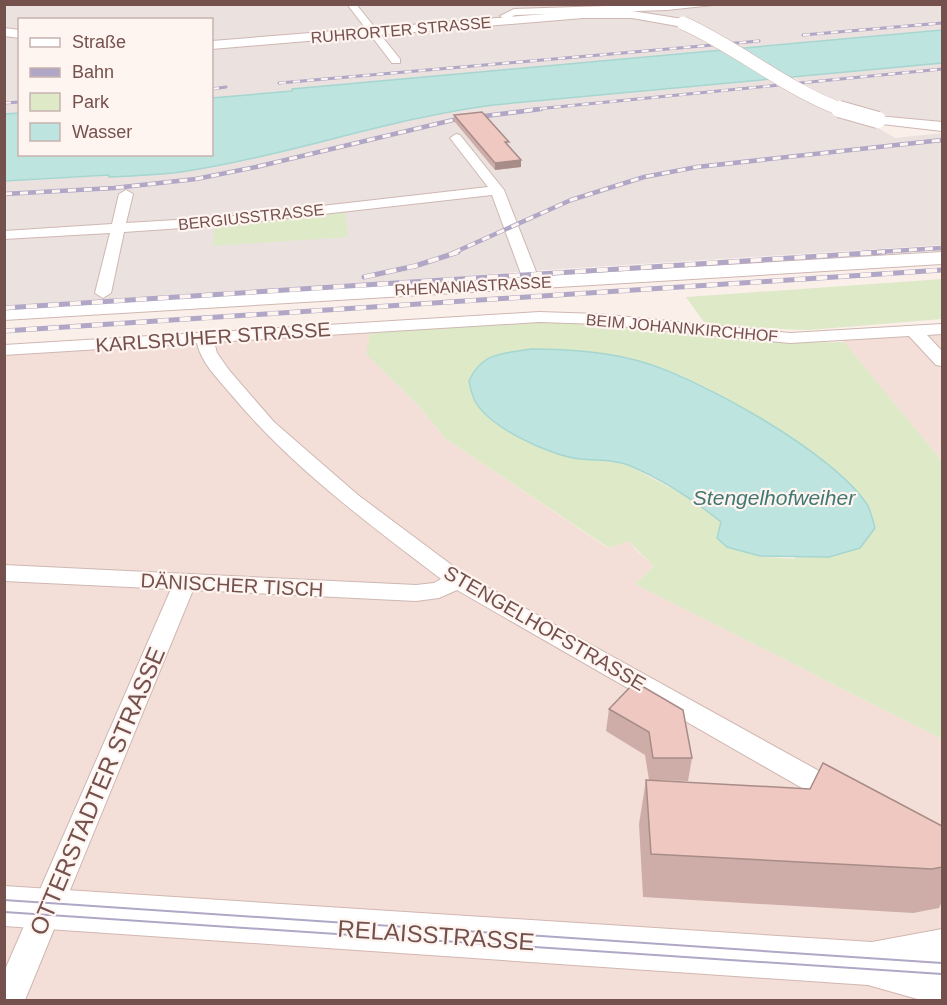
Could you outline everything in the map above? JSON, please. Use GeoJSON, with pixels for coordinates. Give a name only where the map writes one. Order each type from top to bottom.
{"type":"FeatureCollection","features":[{"type":"Feature","properties":{"kind":"main road","name":"RELAISSTRASSE"},"geometry":{"type":"LineString","coordinates":[[26,908],[868,963],[942,984]]}},
{"type":"Feature","properties":{"kind":"main road","name":"RELAISSTRASSE"},"geometry":{"type":"LineString","coordinates":[[868,963],[942,950]]}},
{"type":"Feature","properties":{"kind":"street"},"geometry":{"type":"LineString","coordinates":[[351,4],[396,61]]}},
{"type":"Feature","properties":{"kind":"street","name":"RUHRORTER STRASSE"},"geometry":{"type":"LineString","coordinates":[[512,21],[505,16],[514,12],[571,9],[658,9],[718,4]]}},
{"type":"Feature","properties":{"kind":"street"},"geometry":{"type":"LineString","coordinates":[[512,21],[564,14],[603,12],[648,16],[683,23],[703,32],[819,102],[841,111],[878,120],[942,127]]}},
{"type":"Feature","properties":{"kind":"street","name":"RUHRORTER STRASSE"},"geometry":{"type":"LineString","coordinates":[[213,45],[512,21]]}},
{"type":"Feature","properties":{"kind":"street"},"geometry":{"type":"LineString","coordinates":[[456,138],[497,190],[532,282]]}},
{"type":"Feature","properties":{"kind":"street","name":"BERGIUSSTRASSE"},"geometry":{"type":"LineString","coordinates":[[4,236],[226,221],[497,190]]}},
{"type":"Feature","properties":{"kind":"street"},"geometry":{"type":"LineString","coordinates":[[103,293],[126,194]]}},
{"type":"Feature","properties":{"kind":"street","name":"RHENANIASTRASSE"},"geometry":{"type":"LineString","coordinates":[[4,314],[942,258]]}},
{"type":"Feature","properties":{"kind":"street","name":"BEIM JOHANNKIRCHHOF"},"geometry":{"type":"LineString","coordinates":[[422,325],[539,317],[599,319],[790,338],[942,329]]}},
{"type":"Feature","properties":{"kind":"street","name":"KARLSRUHER STRASSE"},"geometry":{"type":"LineString","coordinates":[[4,350],[422,325]]}},
{"type":"Feature","properties":{"kind":"street"},"geometry":{"type":"LineString","coordinates":[[914,331],[942,361]]}},
{"type":"Feature","properties":{"kind":"street","name":"STENGELHOFSTRASSE"},"geometry":{"type":"LineString","coordinates":[[204,337],[207,353],[267,426],[351,500],[457,580],[856,806]]}},
{"type":"Feature","properties":{"kind":"street","name":"DÄNISCHER TISCH"},"geometry":{"type":"LineString","coordinates":[[4,573],[416,593],[439,590],[457,580]]}},
{"type":"Feature","properties":{"kind":"street","name":"OTTERSTADTER STRASSE"},"geometry":{"type":"LineString","coordinates":[[9,1000],[26,908],[185,582]]}},
{"type":"Feature","properties":{"kind":"shaded area"},"geometry":{"type":"Polygon","coordinates":[[[5,5],[942,5],[942,30],[213,98],[213,18],[18,18],[18,113],[5,114],[5,5]]]}},
{"type":"Feature","properties":{"kind":"shaded area"},"geometry":{"type":"Polygon","coordinates":[[[942,63],[942,122],[918,121],[868,110],[823,95],[793,77],[942,63]]]}},
{"type":"Feature","properties":{"kind":"shaded area"},"geometry":{"type":"Polygon","coordinates":[[[772,77],[866,121],[895,138],[942,133],[942,245],[544,270],[5,310],[5,181],[182,172],[430,115],[478,107],[772,77]]]}},
{"type":"Feature","properties":{"kind":"shaded area"},"geometry":{"type":"Polygon","coordinates":[[[942,329],[942,461],[842,340],[942,329]]]}},
{"type":"Feature","properties":{"kind":"shaded area"},"geometry":{"type":"Polygon","coordinates":[[[370,333],[367,354],[415,402],[446,439],[608,548],[628,540],[654,566],[635,584],[942,739],[942,1000],[5,1000],[5,355],[231,339],[370,333]]]}},
{"type":"Feature","properties":{"kind":"green space"},"geometry":{"type":"Polygon","coordinates":[[[345,211],[348,237],[212,246],[215,226],[345,211]]]}},
{"type":"Feature","properties":{"kind":"green space"},"geometry":{"type":"Polygon","coordinates":[[[942,279],[942,319],[809,330],[715,327],[703,321],[686,297],[942,279]]]}},
{"type":"Feature","properties":{"kind":"green space"},"geometry":{"type":"Polygon","coordinates":[[[543,322],[769,341],[844,342],[942,461],[942,739],[635,584],[654,566],[628,541],[609,548],[446,439],[415,402],[366,354],[370,333],[543,322]],[[531,349],[579,459],[609,460],[630,466],[694,501],[721,522],[727,547],[760,556],[795,559],[805,447],[704,386],[661,368],[612,355],[531,349]]]}},
{"type":"Feature","properties":{"kind":"water"},"geometry":{"type":"Polygon","coordinates":[[[942,30],[942,63],[493,105],[414,119],[260,157],[181,172],[5,181],[5,114],[18,113],[18,156],[213,156],[213,98],[292,91],[292,89],[942,30]]]}},
{"type":"Feature","properties":{"kind":"water","name":"Stengelhofweiher"},"geometry":{"type":"Polygon","coordinates":[[[531,349],[585,351],[639,361],[695,383],[729,400],[797,441],[851,485],[868,506],[875,528],[860,548],[829,557],[760,556],[727,547],[717,538],[721,522],[666,484],[625,464],[568,457],[537,446],[492,420],[481,409],[474,399],[469,381],[480,364],[494,356],[531,349]]]}},
{"type":"Feature","properties":{"kind":"building"},"geometry":{"type":"Polygon","coordinates":[[[482,112],[509,142],[505,142],[521,160],[495,163],[454,115],[482,112]]]}},
{"type":"Feature","properties":{"kind":"building"},"geometry":{"type":"Polygon","coordinates":[[[635,682],[683,710],[692,758],[653,758],[649,732],[609,709],[635,682]]]}},
{"type":"Feature","properties":{"kind":"building"},"geometry":{"type":"Polygon","coordinates":[[[823,763],[942,826],[942,867],[932,869],[651,854],[646,780],[810,789],[823,763]]]}},
{"type":"Feature","properties":{"kind":"tram line"},"geometry":{"type":"LineString","coordinates":[[4,900],[942,963]]}},
{"type":"Feature","properties":{"kind":"tram line"},"geometry":{"type":"LineString","coordinates":[[4,912],[942,974]]}},
{"type":"Feature","properties":{"kind":"railway"},"geometry":{"type":"LineString","coordinates":[[144,4],[283,4]]}},
{"type":"Feature","properties":{"kind":"railway"},"geometry":{"type":"LineString","coordinates":[[803,35],[942,23]]}},
{"type":"Feature","properties":{"kind":"railway"},"geometry":{"type":"LineString","coordinates":[[279,83],[759,41]]}},
{"type":"Feature","properties":{"kind":"railway"},"geometry":{"type":"LineString","coordinates":[[526,110],[942,69]]}},
{"type":"Feature","properties":{"kind":"railway"},"geometry":{"type":"LineString","coordinates":[[213,89],[226,87]]}},
{"type":"Feature","properties":{"kind":"railway"},"geometry":{"type":"LineString","coordinates":[[4,103],[18,102]]}},
{"type":"Feature","properties":{"kind":"railway"},"geometry":{"type":"LineString","coordinates":[[4,194],[114,188],[196,179],[453,120],[541,109]]}},
{"type":"Feature","properties":{"kind":"railway"},"geometry":{"type":"LineString","coordinates":[[453,253],[571,200],[644,177],[697,167],[942,140]]}},
{"type":"Feature","properties":{"kind":"railway"},"geometry":{"type":"LineString","coordinates":[[861,253],[942,248]]}},
{"type":"Feature","properties":{"kind":"railway"},"geometry":{"type":"LineString","coordinates":[[364,277],[415,266],[458,252]]}},
{"type":"Feature","properties":{"kind":"railway"},"geometry":{"type":"LineString","coordinates":[[4,308],[884,252]]}},
{"type":"Feature","properties":{"kind":"railway"},"geometry":{"type":"LineString","coordinates":[[4,331],[942,270]]}}]}
